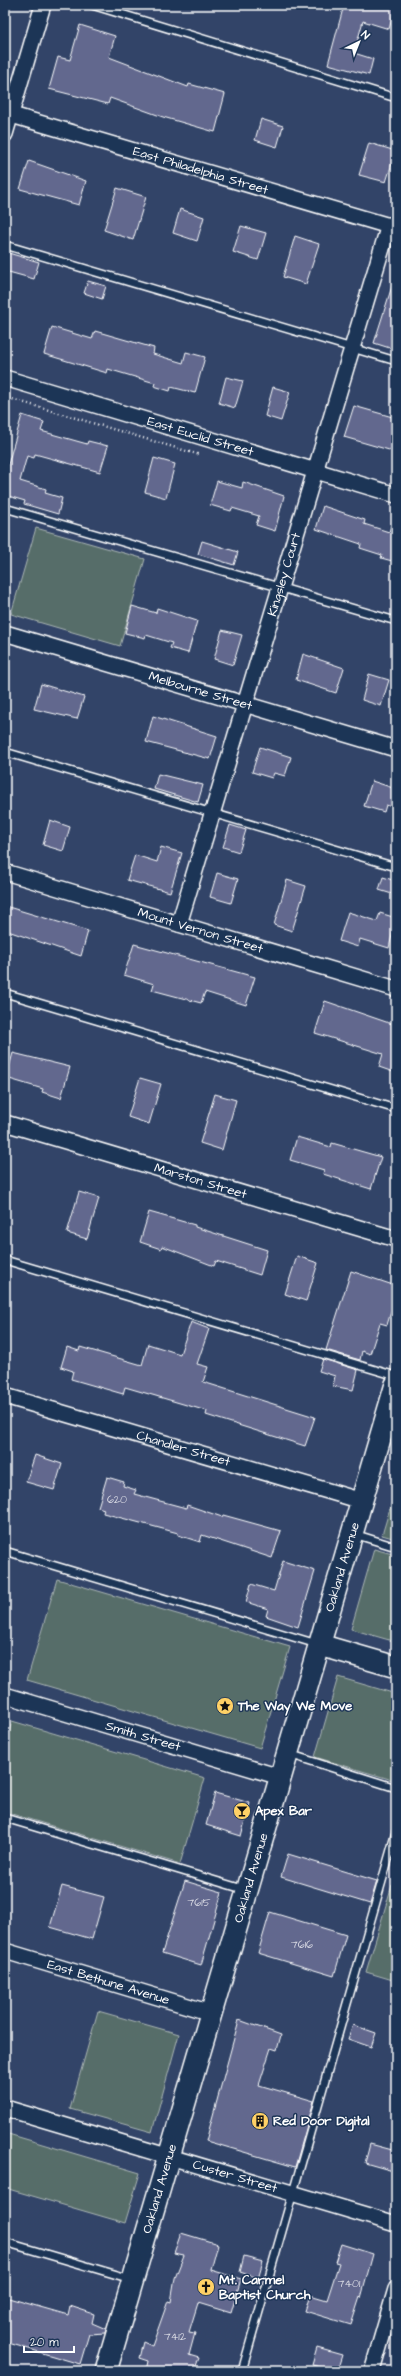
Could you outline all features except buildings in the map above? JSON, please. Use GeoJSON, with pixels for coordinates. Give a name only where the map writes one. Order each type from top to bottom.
{"type":"FeatureCollection","features":[{"type":"Feature","properties":{"kind":"street"},"geometry":{"type":"LineString","coordinates":[[5,134],[8,114],[43,5]]}},
{"type":"Feature","properties":{"kind":"street","name":"East Philadelphia Street"},"geometry":{"type":"LineString","coordinates":[[8,114],[392,226]]}},
{"type":"Feature","properties":{"kind":"street","name":"Kingsley Court"},"geometry":{"type":"LineString","coordinates":[[179,924],[279,586],[352,348],[392,226]]}},
{"type":"Feature","properties":{"kind":"street","name":"East Euclid Street"},"geometry":{"type":"LineString","coordinates":[[5,378],[396,495]]}},
{"type":"Feature","properties":{"kind":"street","name":"Melbourne Street"},"geometry":{"type":"LineString","coordinates":[[5,633],[396,749]]}},
{"type":"Feature","properties":{"kind":"street","name":"Mount Vernon Street"},"geometry":{"type":"LineString","coordinates":[[5,872],[396,988]]}},
{"type":"Feature","properties":{"kind":"street","name":"Marston Street"},"geometry":{"type":"LineString","coordinates":[[5,1123],[396,1239]]}},
{"type":"Feature","properties":{"kind":"street","name":"Oakland Avenue"},"geometry":{"type":"LineString","coordinates":[[106,2371],[396,1384]]}},
{"type":"Feature","properties":{"kind":"street","name":"Chandler Street"},"geometry":{"type":"LineString","coordinates":[[5,1396],[362,1501]]}},
{"type":"Feature","properties":{"kind":"street"},"geometry":{"type":"LineString","coordinates":[[320,1644],[396,1667]]}},
{"type":"Feature","properties":{"kind":"street","name":"Smith Street"},"geometry":{"type":"LineString","coordinates":[[5,1695],[280,1777]]}},
{"type":"Feature","properties":{"kind":"street","name":"East Bethune Avenue"},"geometry":{"type":"LineString","coordinates":[[5,1951],[211,2013]]}},
{"type":"Feature","properties":{"kind":"street","name":"Custer Street"},"geometry":{"type":"LineString","coordinates":[[5,2108],[396,2224]]}},
{"type":"Feature","properties":{"kind":"street"},"geometry":{"type":"LineString","coordinates":[[372,2371],[396,2289]]}},
{"type":"Feature","properties":{"kind":"lane"},"geometry":{"type":"LineString","coordinates":[[92,5],[396,98]]}},
{"type":"Feature","properties":{"kind":"lane"},"geometry":{"type":"LineString","coordinates":[[5,245],[396,361]]}},
{"type":"Feature","properties":{"kind":"lane"},"geometry":{"type":"LineString","coordinates":[[5,508],[396,621]]}},
{"type":"Feature","properties":{"kind":"lane"},"geometry":{"type":"LineString","coordinates":[[5,752],[396,867]]}},
{"type":"Feature","properties":{"kind":"lane"},"geometry":{"type":"LineString","coordinates":[[5,993],[396,1109]]}},
{"type":"Feature","properties":{"kind":"lane"},"geometry":{"type":"LineString","coordinates":[[5,1260],[396,1376]]}},
{"type":"Feature","properties":{"kind":"lane"},"geometry":{"type":"LineString","coordinates":[[352,1533],[396,1547]]}},
{"type":"Feature","properties":{"kind":"lane"},"geometry":{"type":"LineString","coordinates":[[5,1551],[320,1644]]}},
{"type":"Feature","properties":{"kind":"lane"},"geometry":{"type":"LineString","coordinates":[[287,1754],[396,1788]]}},
{"type":"Feature","properties":{"kind":"lane"},"geometry":{"type":"LineString","coordinates":[[5,1818],[247,1890]]}},
{"type":"Feature","properties":{"kind":"lane"},"geometry":{"type":"LineString","coordinates":[[242,2371],[396,1832]]}},
{"type":"Feature","properties":{"kind":"lane"},"geometry":{"type":"LineString","coordinates":[[5,2242],[132,2280]]}},
{"type":"Feature","properties":{"kind":"green space"},"geometry":{"type":"Polygon","coordinates":[[[36,528],[145,559],[120,646],[11,614],[36,528]]]}},
{"type":"Feature","properties":{"kind":"green space"},"geometry":{"type":"Polygon","coordinates":[[[396,1488],[396,1539],[382,1535],[396,1488]]]}},
{"type":"Feature","properties":{"kind":"green space"},"geometry":{"type":"Polygon","coordinates":[[[374,1549],[396,1555],[396,1642],[351,1629],[374,1549]]]}},
{"type":"Feature","properties":{"kind":"green space"},"geometry":{"type":"Polygon","coordinates":[[[57,1579],[290,1647],[260,1748],[27,1680],[57,1579]]]}},
{"type":"Feature","properties":{"kind":"green space"},"geometry":{"type":"Polygon","coordinates":[[[338,1677],[396,1694],[396,1781],[315,1757],[338,1677]]]}},
{"type":"Feature","properties":{"kind":"green space"},"geometry":{"type":"Polygon","coordinates":[[[12,1721],[205,1778],[180,1864],[5,1812],[5,1746],[12,1721]]]}},
{"type":"Feature","properties":{"kind":"green space"},"geometry":{"type":"Polygon","coordinates":[[[392,1885],[396,1886],[396,1981],[366,1972],[392,1885]]]}},
{"type":"Feature","properties":{"kind":"green space"},"geometry":{"type":"Polygon","coordinates":[[[98,2011],[179,2034],[152,2132],[70,2109],[98,2011]]]}},
{"type":"Feature","properties":{"kind":"green space"},"geometry":{"type":"Polygon","coordinates":[[[5,2133],[140,2173],[125,2223],[5,2188],[5,2133]]]}},
{"type":"Feature","properties":{"kind":"place","name":"The Way We Move"},"geometry":{"type":"Point","coordinates":[225,1706]}},
{"type":"Feature","properties":{"kind":"place","name":"Apex Bar"},"geometry":{"type":"Point","coordinates":[242,1811]}},
{"type":"Feature","properties":{"kind":"place","name":"Red Door Digital"},"geometry":{"type":"Point","coordinates":[260,2121]}},
{"type":"Feature","properties":{"kind":"place","name":"Mt. Carmel Baptist Church"},"geometry":{"type":"Point","coordinates":[206,2287]}}]}
